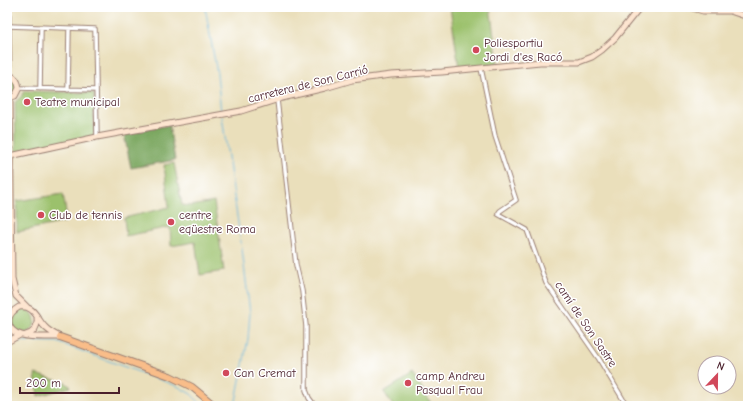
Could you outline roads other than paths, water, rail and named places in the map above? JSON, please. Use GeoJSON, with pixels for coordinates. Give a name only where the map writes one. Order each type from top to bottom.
{"type":"FeatureCollection","features":[{"type":"Feature","properties":{"kind":"main road"},"geometry":{"type":"LineString","coordinates":[[60,337],[170,376],[192,387],[215,406]]}},
{"type":"Feature","properties":{"kind":"street"},"geometry":{"type":"LineString","coordinates":[[7,342],[22,335],[30,334],[36,328],[38,323],[34,311],[27,307],[16,296],[12,283],[9,98],[15,96],[19,88],[17,79],[8,75],[8,7]]}},
{"type":"Feature","properties":{"kind":"street","name":"carretera de Son Carrió"},"geometry":{"type":"LineString","coordinates":[[10,156],[97,137],[234,112],[352,80],[391,75],[442,72],[540,62],[574,62],[585,60],[602,50],[615,38],[640,7]]}},
{"type":"Feature","properties":{"kind":"street"},"geometry":{"type":"LineString","coordinates":[[689,7],[703,11],[730,11],[748,17]]}},
{"type":"Feature","properties":{"kind":"street"},"geometry":{"type":"LineString","coordinates":[[8,26],[95,29],[97,137]]}},
{"type":"Feature","properties":{"kind":"street"},"geometry":{"type":"LineString","coordinates":[[40,89],[41,28]]}},
{"type":"Feature","properties":{"kind":"street"},"geometry":{"type":"LineString","coordinates":[[68,90],[69,29]]}},
{"type":"Feature","properties":{"kind":"street","name":"camí de Son Sastre"},"geometry":{"type":"LineString","coordinates":[[481,68],[495,136],[516,200],[500,210],[498,214],[527,230],[546,283],[599,359],[627,406]]}},
{"type":"Feature","properties":{"kind":"street"},"geometry":{"type":"LineString","coordinates":[[19,88],[96,90]]}},
{"type":"Feature","properties":{"kind":"street"},"geometry":{"type":"LineString","coordinates":[[277,100],[296,265],[302,291],[306,326],[306,390],[309,398],[315,406]]}},
{"type":"Feature","properties":{"kind":"street"},"geometry":{"type":"LineString","coordinates":[[7,302],[9,318],[8,327],[14,332],[22,335],[60,337]]}},
{"type":"Feature","properties":{"kind":"street"},"geometry":{"type":"LineString","coordinates":[[9,318],[19,307],[27,307]]}},
{"type":"Feature","properties":{"kind":"street"},"geometry":{"type":"LineString","coordinates":[[37,318],[47,329],[60,337]]}},
{"type":"Feature","properties":{"kind":"waterway"},"geometry":{"type":"LineString","coordinates":[[205,7],[217,73],[221,112]]}},
{"type":"Feature","properties":{"kind":"waterway"},"geometry":{"type":"LineString","coordinates":[[222,117],[250,313],[248,339],[235,406]]}},
{"type":"Feature","properties":{"kind":"waterway"},"geometry":{"type":"LineString","coordinates":[[16,341],[57,342],[177,386],[191,394],[203,406]]}},
{"type":"Feature","properties":{"kind":"place","name":"Poliesportiu Jordi d'es Racó"},"geometry":{"type":"Point","coordinates":[476,50]}},
{"type":"Feature","properties":{"kind":"place","name":"Teatre municipal"},"geometry":{"type":"Point","coordinates":[27,102]}},
{"type":"Feature","properties":{"kind":"place","name":"Club de tennis"},"geometry":{"type":"Point","coordinates":[41,215]}},
{"type":"Feature","properties":{"kind":"place","name":"centre eqüestre Roma"},"geometry":{"type":"Point","coordinates":[171,222]}},
{"type":"Feature","properties":{"kind":"place","name":"Can Cremat"},"geometry":{"type":"Point","coordinates":[226,373]}},
{"type":"Feature","properties":{"kind":"place","name":"camp Andreu Pasqual Frau"},"geometry":{"type":"Point","coordinates":[408,383]}}]}
